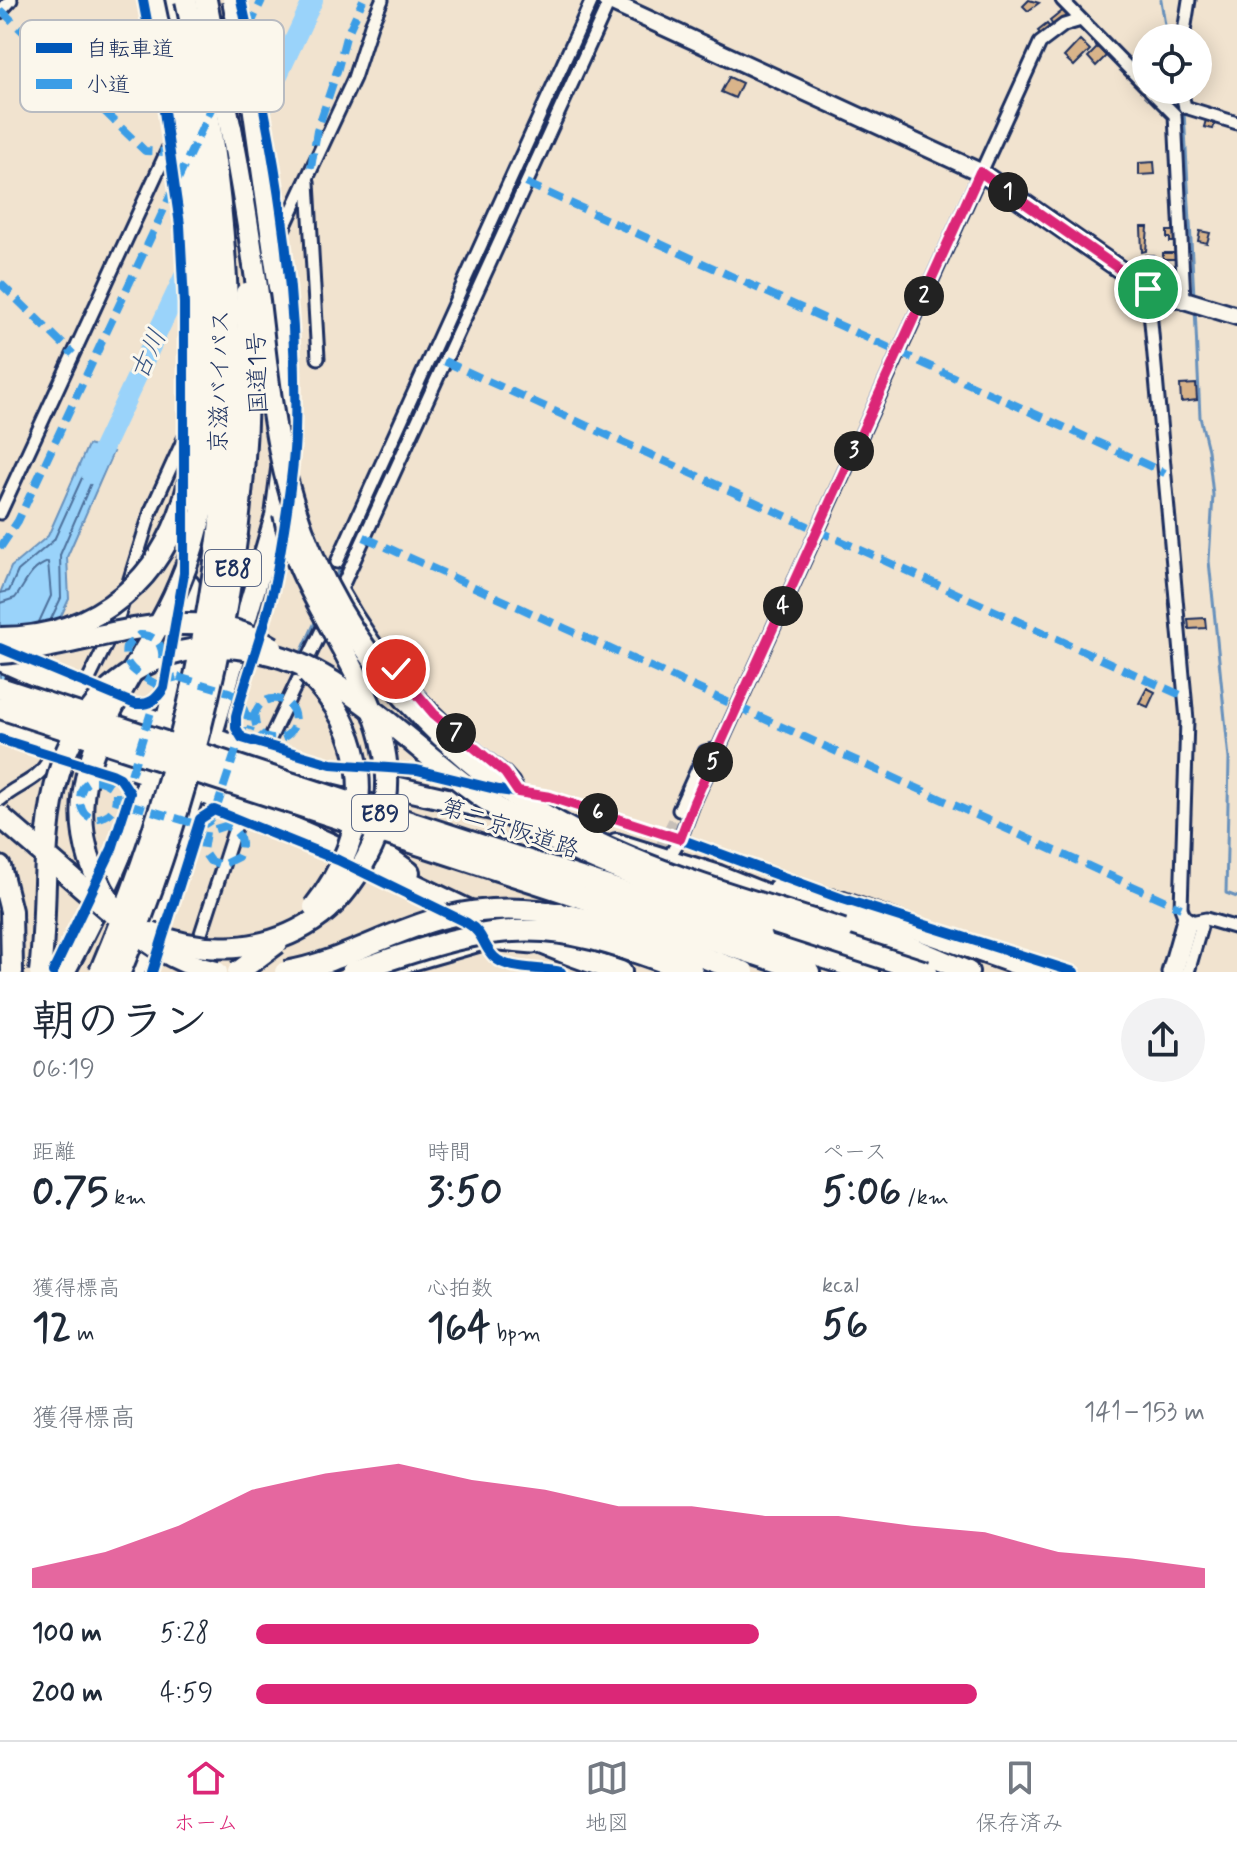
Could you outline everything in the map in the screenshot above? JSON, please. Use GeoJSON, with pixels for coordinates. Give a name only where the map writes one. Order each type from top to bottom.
{"type":"FeatureCollection","features":[{"type":"Feature","properties":{"kind":"highway","name":"国道1号"},"geometry":{"type":"LineString","coordinates":[[153,0],[157,20]]}},
{"type":"Feature","properties":{"kind":"highway"},"geometry":{"type":"LineString","coordinates":[[171,0],[174,20]]}},
{"type":"Feature","properties":{"kind":"highway","name":"京滋バイパス"},"geometry":{"type":"LineString","coordinates":[[186,0],[190,20]]}},
{"type":"Feature","properties":{"kind":"highway","name":"京滋バイパス"},"geometry":{"type":"LineString","coordinates":[[206,0],[210,20]]}},
{"type":"Feature","properties":{"kind":"highway","name":"国道1号"},"geometry":{"type":"LineString","coordinates":[[235,0],[239,20]]}},
{"type":"Feature","properties":{"kind":"highway","name":"国道1号"},"geometry":{"type":"LineString","coordinates":[[134,972],[195,791],[165,723],[182,645],[189,585],[194,488],[192,277],[181,148],[174,112]]}},
{"type":"Feature","properties":{"kind":"highway"},"geometry":{"type":"LineString","coordinates":[[191,112],[198,155],[210,315],[208,475],[197,532],[168,607],[98,735],[82,802],[87,850],[104,892],[117,911],[132,928],[168,954],[188,964],[217,972]]}},
{"type":"Feature","properties":{"kind":"highway","name":"京滋バイパス"},"geometry":{"type":"LineString","coordinates":[[182,758],[217,547],[224,492],[230,385],[229,310],[219,183],[210,112]]}},
{"type":"Feature","properties":{"kind":"highway","name":"京滋バイパス"},"geometry":{"type":"LineString","coordinates":[[182,758],[213,681],[227,610],[241,491],[247,310],[244,251],[228,112]]}},
{"type":"Feature","properties":{"kind":"highway","name":"国道1号"},"geometry":{"type":"LineString","coordinates":[[64,972],[116,869],[150,776],[211,738],[267,552],[282,481],[285,410],[279,287],[255,112]]}},
{"type":"Feature","properties":{"kind":"highway"},"geometry":{"type":"LineString","coordinates":[[0,816],[114,915],[156,936],[202,947],[247,946],[295,932],[334,904],[362,867],[381,824],[388,779],[384,747],[372,706],[296,556],[281,502],[246,205],[231,128]]}},
{"type":"Feature","properties":{"kind":"highway"},"geometry":{"type":"LineString","coordinates":[[0,638],[54,631],[103,610],[139,583],[154,564],[168,542],[178,517],[196,450],[210,315]]}},
{"type":"Feature","properties":{"kind":"highway"},"geometry":{"type":"LineString","coordinates":[[270,400],[299,522],[339,609],[400,694],[423,720],[473,765],[534,807],[624,856],[843,930],[950,972]]}},
{"type":"Feature","properties":{"kind":"highway"},"geometry":{"type":"LineString","coordinates":[[0,653],[32,650],[150,627],[215,626],[233,629],[267,644],[301,668],[323,690],[340,718],[354,754],[359,793],[353,840],[343,866],[315,907],[274,945],[238,972]]}},
{"type":"Feature","properties":{"kind":"highway"},"geometry":{"type":"LineString","coordinates":[[40,972],[51,816],[59,773],[71,742],[87,714],[122,680],[168,654],[206,646],[260,651],[313,670],[353,696],[482,798],[585,856],[649,882],[926,972]]}},
{"type":"Feature","properties":{"kind":"highway"},"geometry":{"type":"LineString","coordinates":[[0,660],[70,690],[211,738],[345,776],[527,816],[668,859],[898,942],[968,972]]}},
{"type":"Feature","properties":{"kind":"highway"},"geometry":{"type":"LineString","coordinates":[[0,679],[86,727],[276,788],[305,802],[338,821],[458,906]]}},
{"type":"Feature","properties":{"kind":"highway","name":"第二京阪道路"},"geometry":{"type":"LineString","coordinates":[[0,688],[868,972]]}},
{"type":"Feature","properties":{"kind":"highway","name":"第二京阪道路"},"geometry":{"type":"LineString","coordinates":[[0,708],[809,972]]}},
{"type":"Feature","properties":{"kind":"highway"},"geometry":{"type":"LineString","coordinates":[[165,723],[186,753],[176,760],[195,791]]}},
{"type":"Feature","properties":{"kind":"highway"},"geometry":{"type":"LineString","coordinates":[[0,727],[195,791],[321,840],[458,906],[565,953],[619,972]]}},
{"type":"Feature","properties":{"kind":"highway","name":"E88"},"geometry":{"type":"LineString","coordinates":[[100,972],[182,758]]}},
{"type":"Feature","properties":{"kind":"highway","name":"E88"},"geometry":{"type":"LineString","coordinates":[[120,972],[163,860],[182,758]]}},
{"type":"Feature","properties":{"kind":"highway"},"geometry":{"type":"LineString","coordinates":[[0,867],[11,911],[12,972]]}},
{"type":"Feature","properties":{"kind":"highway"},"geometry":{"type":"LineString","coordinates":[[719,876],[840,902],[1040,972]]}},
{"type":"Feature","properties":{"kind":"highway"},"geometry":{"type":"LineString","coordinates":[[285,972],[321,963],[439,919],[508,908],[531,908],[580,917],[744,972]]}},
{"type":"Feature","properties":{"kind":"highway"},"geometry":{"type":"LineString","coordinates":[[352,972],[467,938],[521,930],[589,938],[692,972]]}},
{"type":"Feature","properties":{"kind":"street"},"geometry":{"type":"LineString","coordinates":[[0,12],[11,0]]}},
{"type":"Feature","properties":{"kind":"street"},"geometry":{"type":"LineString","coordinates":[[226,20],[235,0]]}},
{"type":"Feature","properties":{"kind":"street"},"geometry":{"type":"LineString","coordinates":[[89,679],[116,624],[151,511],[354,78],[382,0]]}},
{"type":"Feature","properties":{"kind":"street"},"geometry":{"type":"LineString","coordinates":[[1062,0],[1132,72]]}},
{"type":"Feature","properties":{"kind":"street"},"geometry":{"type":"LineString","coordinates":[[1185,24],[1189,0]]}},
{"type":"Feature","properties":{"kind":"street"},"geometry":{"type":"LineString","coordinates":[[604,1],[980,172],[1148,289],[1237,316]]}},
{"type":"Feature","properties":{"kind":"street"},"geometry":{"type":"LineString","coordinates":[[337,562],[511,177],[604,1]]}},
{"type":"Feature","properties":{"kind":"street"},"geometry":{"type":"LineString","coordinates":[[268,743],[525,184],[604,1]]}},
{"type":"Feature","properties":{"kind":"street"},"geometry":{"type":"LineString","coordinates":[[619,972],[1040,43],[1064,25],[1081,20]]}},
{"type":"Feature","properties":{"kind":"street"},"geometry":{"type":"LineString","coordinates":[[1164,104],[1175,115],[1190,301]]}},
{"type":"Feature","properties":{"kind":"street"},"geometry":{"type":"LineString","coordinates":[[1175,115],[1185,107]]}},
{"type":"Feature","properties":{"kind":"street"},"geometry":{"type":"LineString","coordinates":[[1185,107],[1237,123]]}},
{"type":"Feature","properties":{"kind":"street"},"geometry":{"type":"LineString","coordinates":[[0,513],[184,112]]}},
{"type":"Feature","properties":{"kind":"street"},"geometry":{"type":"LineString","coordinates":[[307,177],[318,358]]}},
{"type":"Feature","properties":{"kind":"street"},"geometry":{"type":"LineString","coordinates":[[511,177],[525,184]]}},
{"type":"Feature","properties":{"kind":"street"},"geometry":{"type":"LineString","coordinates":[[1148,289],[1187,720],[1181,908],[1188,919],[1201,927],[1188,972]]}},
{"type":"Feature","properties":{"kind":"street"},"geometry":{"type":"LineString","coordinates":[[431,355],[444,361]]}},
{"type":"Feature","properties":{"kind":"street"},"geometry":{"type":"LineString","coordinates":[[350,533],[363,539]]}},
{"type":"Feature","properties":{"kind":"street"},"geometry":{"type":"LineString","coordinates":[[341,589],[382,653],[434,714],[513,782],[527,816]]}},
{"type":"Feature","properties":{"kind":"street"},"geometry":{"type":"LineString","coordinates":[[679,810],[705,752],[718,749]]}},
{"type":"Feature","properties":{"kind":"street"},"geometry":{"type":"LineString","coordinates":[[0,800],[39,777],[47,763]]}},
{"type":"Feature","properties":{"kind":"street"},"geometry":{"type":"LineString","coordinates":[[189,972],[237,822]]}},
{"type":"Feature","properties":{"kind":"street"},"geometry":{"type":"LineString","coordinates":[[1188,919],[1206,919],[1237,928]]}},
{"type":"Feature","properties":{"kind":"street"},"geometry":{"type":"LineString","coordinates":[[1168,972],[1188,919]]}},
{"type":"Feature","properties":{"kind":"street"},"geometry":{"type":"LineString","coordinates":[[1177,972],[1188,919]]}},
{"type":"Feature","properties":{"kind":"street"},"geometry":{"type":"LineString","coordinates":[[386,972],[487,943],[507,943],[565,953]]}},
{"type":"Feature","properties":{"kind":"water"},"geometry":{"type":"Polygon","coordinates":[[[88,445],[113,452],[67,557],[69,599],[0,746],[0,593],[11,567],[48,536],[88,445]]]}},
{"type":"Feature","properties":{"kind":"building"},"geometry":{"type":"Polygon","coordinates":[[[1029,0],[1039,3],[1028,11],[1023,6],[1029,0]]]}},
{"type":"Feature","properties":{"kind":"building"},"geometry":{"type":"Polygon","coordinates":[[[1066,8],[1073,14],[1055,28],[1050,21],[1066,8]]]}},
{"type":"Feature","properties":{"kind":"building"},"geometry":{"type":"Polygon","coordinates":[[[1047,24],[1052,30],[1043,37],[1038,31],[1047,24]]]}},
{"type":"Feature","properties":{"kind":"building"},"geometry":{"type":"Polygon","coordinates":[[[1080,40],[1090,50],[1074,66],[1064,57],[1080,40]]]}},
{"type":"Feature","properties":{"kind":"building"},"geometry":{"type":"Polygon","coordinates":[[[1098,47],[1106,56],[1096,66],[1088,57],[1098,47]]]}},
{"type":"Feature","properties":{"kind":"building"},"geometry":{"type":"Polygon","coordinates":[[[729,77],[742,83],[735,98],[721,92],[729,77]]]}},
{"type":"Feature","properties":{"kind":"building"},"geometry":{"type":"Polygon","coordinates":[[[1206,120],[1215,122],[1213,129],[1204,127],[1206,120]]]}},
{"type":"Feature","properties":{"kind":"building"},"geometry":{"type":"Polygon","coordinates":[[[1154,162],[1155,174],[1139,175],[1139,163],[1154,162]]]}},
{"type":"Feature","properties":{"kind":"building"},"geometry":{"type":"Polygon","coordinates":[[[1141,227],[1148,227],[1146,251],[1142,252],[1141,227]]]}},
{"type":"Feature","properties":{"kind":"building"},"geometry":{"type":"Polygon","coordinates":[[[1167,231],[1178,231],[1178,242],[1170,242],[1167,231]]]}},
{"type":"Feature","properties":{"kind":"building"},"geometry":{"type":"Polygon","coordinates":[[[1200,231],[1210,233],[1207,243],[1198,241],[1200,231]]]}},
{"type":"Feature","properties":{"kind":"building"},"geometry":{"type":"Polygon","coordinates":[[[1175,248],[1178,248],[1178,259],[1163,259],[1163,253],[1175,253],[1175,248]]]}},
{"type":"Feature","properties":{"kind":"building"},"geometry":{"type":"Polygon","coordinates":[[[1145,255],[1154,255],[1152,275],[1144,274],[1145,255]]]}},
{"type":"Feature","properties":{"kind":"building"},"geometry":{"type":"Polygon","coordinates":[[[1196,384],[1197,400],[1181,402],[1180,385],[1196,384]]]}},
{"type":"Feature","properties":{"kind":"building"},"geometry":{"type":"Polygon","coordinates":[[[1205,618],[1206,628],[1189,629],[1188,619],[1205,618]]]}},
{"type":"Feature","properties":{"kind":"building"},"geometry":{"type":"Polygon","coordinates":[[[1147,688],[1155,692],[1148,707],[1139,703],[1147,688]]]}},
{"type":"Feature","properties":{"kind":"waterway","name":"古川"},"geometry":{"type":"LineString","coordinates":[[284,62],[313,0]]}},
{"type":"Feature","properties":{"kind":"waterway"},"geometry":{"type":"LineString","coordinates":[[335,579],[431,377],[599,0]]}},
{"type":"Feature","properties":{"kind":"waterway"},"geometry":{"type":"LineString","coordinates":[[1161,0],[1165,24]]}},
{"type":"Feature","properties":{"kind":"waterway","name":"古川"},"geometry":{"type":"LineString","coordinates":[[215,210],[261,112]]}},
{"type":"Feature","properties":{"kind":"waterway"},"geometry":{"type":"LineString","coordinates":[[1184,112],[1194,296]]}},
{"type":"Feature","properties":{"kind":"waterway","name":"古川"},"geometry":{"type":"LineString","coordinates":[[91,474],[193,257]]}},
{"type":"Feature","properties":{"kind":"waterway"},"geometry":{"type":"LineString","coordinates":[[1195,308],[1200,417],[1208,450],[1213,495],[1209,561],[1229,759],[1226,893],[1237,897]]}},
{"type":"Feature","properties":{"kind":"waterway"},"geometry":{"type":"LineString","coordinates":[[300,655],[317,618]]}},
{"type":"Feature","properties":{"kind":"waterway"},"geometry":{"type":"LineString","coordinates":[[285,696],[295,670]]}},
{"type":"Feature","properties":{"kind":"waterway"},"geometry":{"type":"LineString","coordinates":[[194,935],[203,909]]}},
{"type":"Feature","properties":{"kind":"tunnel"},"geometry":{"type":"LineString","coordinates":[[654,860],[679,810]]}},
{"type":"Feature","properties":{"kind":"marked path"},"geometry":{"type":"LineString","coordinates":[[253,20],[262,0]]}},
{"type":"Feature","properties":{"kind":"marked path"},"geometry":{"type":"LineString","coordinates":[[311,168],[317,131],[346,37],[363,0]]}},
{"type":"Feature","properties":{"kind":"marked path"},"geometry":{"type":"LineString","coordinates":[[1,10],[20,29]]}},
{"type":"Feature","properties":{"kind":"marked path"},"geometry":{"type":"LineString","coordinates":[[105,112],[145,151],[167,152]]}},
{"type":"Feature","properties":{"kind":"marked path"},"geometry":{"type":"LineString","coordinates":[[0,548],[18,521],[210,112]]}},
{"type":"Feature","properties":{"kind":"marked path"},"geometry":{"type":"LineString","coordinates":[[526,183],[1165,473]]}},
{"type":"Feature","properties":{"kind":"marked path"},"geometry":{"type":"LineString","coordinates":[[0,283],[73,354]]}},
{"type":"Feature","properties":{"kind":"marked path"},"geometry":{"type":"LineString","coordinates":[[444,361],[1185,697]]}},
{"type":"Feature","properties":{"kind":"marked path"},"geometry":{"type":"LineString","coordinates":[[364,537],[1181,908]]}},
{"type":"Feature","properties":{"kind":"marked path"},"geometry":{"type":"LineString","coordinates":[[159,686],[130,666],[125,655],[126,647],[139,635],[149,636],[160,645],[162,659]]}},
{"type":"Feature","properties":{"kind":"marked path"},"geometry":{"type":"LineString","coordinates":[[178,677],[229,692],[239,698],[247,717],[215,813],[199,825],[132,805],[124,797],[158,690],[166,680],[178,677]]}},
{"type":"Feature","properties":{"kind":"marked path"},"geometry":{"type":"LineString","coordinates":[[247,717],[255,718],[262,735],[278,739],[291,731],[294,714],[285,701],[269,700],[257,708],[255,714],[254,717],[253,720],[250,730]]}},
{"type":"Feature","properties":{"kind":"marked path"},"geometry":{"type":"LineString","coordinates":[[110,786],[97,781],[88,782],[82,789],[81,807],[86,815],[94,818],[111,812],[116,793]]}},
{"type":"Feature","properties":{"kind":"marked path"},"geometry":{"type":"LineString","coordinates":[[206,832],[203,851],[210,861],[222,865],[238,857],[241,847],[238,834],[225,826],[212,830],[207,822]]}},
{"type":"Feature","properties":{"kind":"cycle path"},"geometry":{"type":"LineString","coordinates":[[143,0],[147,20]]}},
{"type":"Feature","properties":{"kind":"cycle path"},"geometry":{"type":"LineString","coordinates":[[241,0],[245,20]]}},
{"type":"Feature","properties":{"kind":"cycle path"},"geometry":{"type":"LineString","coordinates":[[0,648],[135,704],[152,701],[164,688],[184,573],[184,304],[180,225],[164,112]]}},
{"type":"Feature","properties":{"kind":"cycle path"},"geometry":{"type":"LineString","coordinates":[[265,112],[282,214],[293,323],[294,448],[286,516],[270,604],[236,716],[236,728],[242,738],[331,764],[417,770],[499,790],[550,797],[680,839],[843,899],[1074,972]]}},
{"type":"Feature","properties":{"kind":"cycle path"},"geometry":{"type":"LineString","coordinates":[[0,739],[112,774],[120,778],[130,793],[112,849],[53,972]]}},
{"type":"Feature","properties":{"kind":"cycle path"},"geometry":{"type":"LineString","coordinates":[[152,972],[200,819],[214,810],[338,860],[467,923],[477,931],[490,953],[508,965],[561,972]]}},
{"type":"Feature","properties":{"kind":"route"},"geometry":{"type":"LineString","coordinates":[[396,669],[434,714],[505,773],[518,792],[550,797],[680,839],[694,802],[980,172],[1148,289]]}}]}
